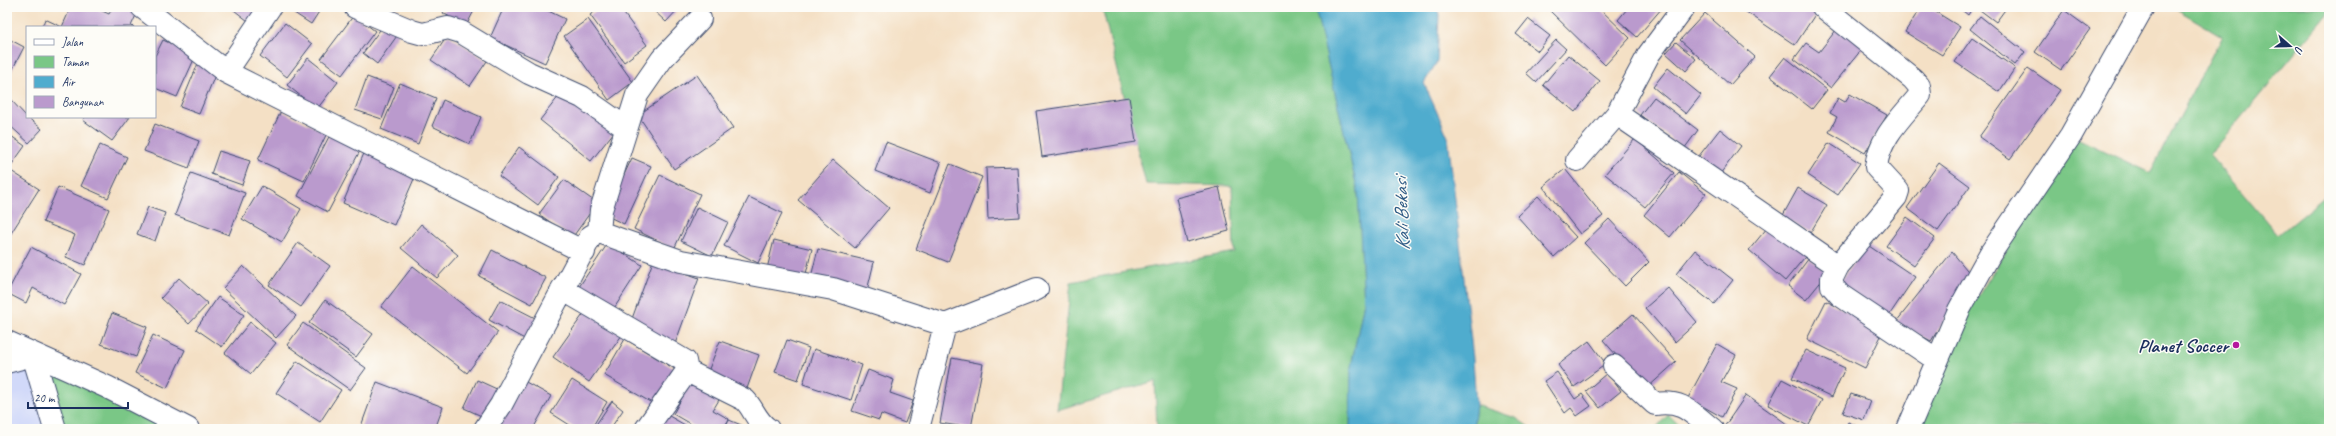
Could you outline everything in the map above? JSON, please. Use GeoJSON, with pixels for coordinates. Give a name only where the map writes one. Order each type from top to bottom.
{"type":"FeatureCollection","features":[{"type":"Feature","properties":{"kind":"street"},"geometry":{"type":"LineString","coordinates":[[142,7],[226,72],[584,252]]}},
{"type":"Feature","properties":{"kind":"street"},"geometry":{"type":"LineString","coordinates":[[226,72],[270,7]]}},
{"type":"Feature","properties":{"kind":"street"},"geometry":{"type":"LineString","coordinates":[[355,7],[412,31],[423,34],[448,28],[461,32],[530,73],[582,97],[626,128]]}},
{"type":"Feature","properties":{"kind":"street"},"geometry":{"type":"LineString","coordinates":[[1577,160],[1617,114],[1649,54],[1684,7]]}},
{"type":"Feature","properties":{"kind":"street"},"geometry":{"type":"LineString","coordinates":[[1823,7],[1913,79],[1919,86],[1920,95],[1884,140],[1877,153],[1876,167],[1898,191],[1896,197],[1838,266],[1832,278],[1832,286],[1840,295],[1937,360]]}},
{"type":"Feature","properties":{"kind":"street"},"geometry":{"type":"LineString","coordinates":[[1908,429],[1959,310],[1990,254],[2071,135],[2143,7]]}},
{"type":"Feature","properties":{"kind":"street"},"geometry":{"type":"LineString","coordinates":[[599,232],[601,210],[626,128],[638,95],[658,65],[700,19]]}},
{"type":"Feature","properties":{"kind":"street"},"geometry":{"type":"LineString","coordinates":[[1617,114],[1838,266]]}},
{"type":"Feature","properties":{"kind":"street"},"geometry":{"type":"LineString","coordinates":[[485,429],[501,405],[562,288],[584,252],[591,236],[599,232],[681,261],[833,289],[945,325],[1037,289]]}},
{"type":"Feature","properties":{"kind":"street"},"geometry":{"type":"LineString","coordinates":[[562,288],[685,361],[687,371],[646,429]]}},
{"type":"Feature","properties":{"kind":"street"},"geometry":{"type":"LineString","coordinates":[[918,429],[945,325]]}},
{"type":"Feature","properties":{"kind":"street"},"geometry":{"type":"LineString","coordinates":[[7,342],[107,387],[188,429]]}},
{"type":"Feature","properties":{"kind":"street"},"geometry":{"type":"LineString","coordinates":[[7,362],[33,355]]}},
{"type":"Feature","properties":{"kind":"street"},"geometry":{"type":"LineString","coordinates":[[33,355],[55,429]]}},
{"type":"Feature","properties":{"kind":"street"},"geometry":{"type":"LineString","coordinates":[[1614,366],[1655,404],[1671,402],[1682,406],[1712,429]]}},
{"type":"Feature","properties":{"kind":"street"},"geometry":{"type":"LineString","coordinates":[[687,371],[744,400],[751,406],[757,420],[768,429]]}},
{"type":"Feature","properties":{"kind":"shaded area"},"geometry":{"type":"Polygon","coordinates":[[[33,355],[55,429],[7,429],[7,362],[33,355]]]}},
{"type":"Feature","properties":{"kind":"green space"},"geometry":{"type":"Polygon","coordinates":[[[1102,7],[1315,7],[1358,192],[1364,302],[1351,367],[1350,429],[1157,429],[1155,381],[1057,410],[1071,282],[1234,252],[1232,186],[1146,184],[1102,7]]]}},
{"type":"Feature","properties":{"kind":"green space"},"geometry":{"type":"Polygon","coordinates":[[[2173,7],[2329,7],[2329,12],[2210,155],[2278,235],[2329,193],[2329,429],[1917,429],[1962,322],[2077,138],[2150,173],[2222,36],[2173,7]]]}},
{"type":"Feature","properties":{"kind":"green space"},"geometry":{"type":"Polygon","coordinates":[[[33,355],[188,429],[55,429],[33,355]]]}},
{"type":"Feature","properties":{"kind":"green space"},"geometry":{"type":"Polygon","coordinates":[[[1476,405],[1516,418],[1532,429],[1473,429],[1476,405]]]}},
{"type":"Feature","properties":{"kind":"green space"},"geometry":{"type":"Polygon","coordinates":[[[1668,415],[1684,429],[1655,429],[1668,415]]]}},
{"type":"Feature","properties":{"kind":"water","name":"Kali Bekasi"},"geometry":{"type":"Polygon","coordinates":[[[1315,7],[1436,7],[1439,14],[1437,62],[1424,83],[1448,137],[1473,358],[1476,405],[1473,429],[1350,429],[1351,367],[1364,302],[1358,192],[1315,7]]]}},
{"type":"Feature","properties":{"kind":"building"},"geometry":{"type":"Polygon","coordinates":[[[71,7],[93,7],[109,14],[113,7],[129,7],[138,11],[131,26],[62,26],[71,7]]]}},
{"type":"Feature","properties":{"kind":"building"},"geometry":{"type":"Polygon","coordinates":[[[230,7],[265,7],[252,24],[230,7]]]}},
{"type":"Feature","properties":{"kind":"building"},"geometry":{"type":"Polygon","coordinates":[[[285,7],[322,7],[311,24],[285,7]]]}},
{"type":"Feature","properties":{"kind":"building"},"geometry":{"type":"Polygon","coordinates":[[[446,7],[476,7],[466,26],[443,13],[446,7]]]}},
{"type":"Feature","properties":{"kind":"building"},"geometry":{"type":"Polygon","coordinates":[[[504,7],[540,7],[565,19],[545,63],[490,38],[504,7]]]}},
{"type":"Feature","properties":{"kind":"building"},"geometry":{"type":"Polygon","coordinates":[[[601,7],[619,7],[647,45],[624,62],[590,15],[601,7]]]}},
{"type":"Feature","properties":{"kind":"building"},"geometry":{"type":"Polygon","coordinates":[[[650,7],[680,7],[666,22],[650,7]]]}},
{"type":"Feature","properties":{"kind":"building"},"geometry":{"type":"Polygon","coordinates":[[[1546,7],[1598,7],[1630,38],[1605,65],[1546,7]]]}},
{"type":"Feature","properties":{"kind":"building"},"geometry":{"type":"Polygon","coordinates":[[[1624,7],[1663,7],[1637,37],[1618,20],[1627,9],[1624,7]]]}},
{"type":"Feature","properties":{"kind":"building"},"geometry":{"type":"Polygon","coordinates":[[[1739,7],[1820,7],[1795,45],[1739,7]]]}},
{"type":"Feature","properties":{"kind":"building"},"geometry":{"type":"Polygon","coordinates":[[[1921,7],[1928,7],[1960,27],[1942,55],[1905,32],[1921,7]]]}},
{"type":"Feature","properties":{"kind":"building"},"geometry":{"type":"Polygon","coordinates":[[[1958,7],[1973,7],[1968,15],[1958,7]]]}},
{"type":"Feature","properties":{"kind":"building"},"geometry":{"type":"Polygon","coordinates":[[[1976,7],[2007,7],[1996,22],[1976,7]]]}},
{"type":"Feature","properties":{"kind":"building"},"geometry":{"type":"Polygon","coordinates":[[[2064,10],[2090,29],[2061,70],[2035,52],[2064,10]]]}},
{"type":"Feature","properties":{"kind":"building"},"geometry":{"type":"Polygon","coordinates":[[[1705,13],[1755,57],[1730,85],[1680,40],[1705,13]]]}},
{"type":"Feature","properties":{"kind":"building"},"geometry":{"type":"Polygon","coordinates":[[[354,15],[375,31],[342,75],[321,59],[354,15]]]}},
{"type":"Feature","properties":{"kind":"building"},"geometry":{"type":"Polygon","coordinates":[[[1980,16],[2025,52],[2015,65],[1970,29],[1980,16]]]}},
{"type":"Feature","properties":{"kind":"building"},"geometry":{"type":"Polygon","coordinates":[[[45,19],[60,26],[42,26],[45,19]]]}},
{"type":"Feature","properties":{"kind":"building"},"geometry":{"type":"Polygon","coordinates":[[[588,19],[633,82],[609,100],[564,36],[588,19]]]}},
{"type":"Feature","properties":{"kind":"building"},"geometry":{"type":"Polygon","coordinates":[[[1528,19],[1550,36],[1538,51],[1516,34],[1528,19]]]}},
{"type":"Feature","properties":{"kind":"building"},"geometry":{"type":"Polygon","coordinates":[[[285,23],[312,44],[287,77],[260,56],[285,23]]]}},
{"type":"Feature","properties":{"kind":"building"},"geometry":{"type":"Polygon","coordinates":[[[385,23],[399,33],[377,64],[363,53],[385,23]]]}},
{"type":"Feature","properties":{"kind":"building"},"geometry":{"type":"Polygon","coordinates":[[[1840,25],[1865,45],[1831,88],[1794,59],[1806,43],[1819,52],[1840,25]]]}},
{"type":"Feature","properties":{"kind":"building"},"geometry":{"type":"Polygon","coordinates":[[[448,35],[487,61],[470,86],[431,60],[448,35]]]}},
{"type":"Feature","properties":{"kind":"building"},"geometry":{"type":"Polygon","coordinates":[[[7,38],[24,47],[7,80],[7,38]]]}},
{"type":"Feature","properties":{"kind":"building"},"geometry":{"type":"Polygon","coordinates":[[[1972,38],[2015,68],[1999,92],[1955,62],[1972,38]]]}},
{"type":"Feature","properties":{"kind":"building"},"geometry":{"type":"Polygon","coordinates":[[[163,40],[196,55],[177,97],[156,88],[156,54],[163,40]]]}},
{"type":"Feature","properties":{"kind":"building"},"geometry":{"type":"Polygon","coordinates":[[[1556,40],[1566,49],[1536,82],[1526,73],[1556,40]]]}},
{"type":"Feature","properties":{"kind":"building"},"geometry":{"type":"Polygon","coordinates":[[[1676,42],[1696,59],[1686,71],[1666,53],[1676,42]]]}},
{"type":"Feature","properties":{"kind":"building"},"geometry":{"type":"Polygon","coordinates":[[[1568,55],[1600,81],[1575,112],[1543,85],[1568,55]]]}},
{"type":"Feature","properties":{"kind":"building"},"geometry":{"type":"Polygon","coordinates":[[[1785,57],[1827,90],[1812,109],[1770,76],[1785,57]]]}},
{"type":"Feature","properties":{"kind":"building"},"geometry":{"type":"Polygon","coordinates":[[[308,58],[338,82],[317,109],[287,85],[308,58]]]}},
{"type":"Feature","properties":{"kind":"building"},"geometry":{"type":"Polygon","coordinates":[[[199,61],[218,68],[199,114],[180,107],[199,61]]]}},
{"type":"Feature","properties":{"kind":"building"},"geometry":{"type":"Polygon","coordinates":[[[1668,68],[1701,95],[1686,114],[1653,87],[1668,68]]]}},
{"type":"Feature","properties":{"kind":"building"},"geometry":{"type":"Polygon","coordinates":[[[2028,68],[2060,90],[2010,159],[1979,137],[2028,68]]]}},
{"type":"Feature","properties":{"kind":"building"},"geometry":{"type":"Polygon","coordinates":[[[697,75],[733,128],[674,169],[638,115],[697,75]]]}},
{"type":"Feature","properties":{"kind":"building"},"geometry":{"type":"Polygon","coordinates":[[[367,77],[394,87],[382,119],[355,110],[367,77]]]}},
{"type":"Feature","properties":{"kind":"building"},"geometry":{"type":"Polygon","coordinates":[[[400,83],[436,98],[418,144],[381,129],[400,83]]]}},
{"type":"Feature","properties":{"kind":"building"},"geometry":{"type":"Polygon","coordinates":[[[563,91],[614,132],[591,161],[540,120],[563,91]]]}},
{"type":"Feature","properties":{"kind":"building"},"geometry":{"type":"Polygon","coordinates":[[[1850,94],[1887,115],[1865,153],[1829,132],[1837,117],[1830,113],[1838,98],[1845,102],[1850,94]]]}},
{"type":"Feature","properties":{"kind":"building"},"geometry":{"type":"Polygon","coordinates":[[[1129,97],[1136,142],[1042,157],[1036,111],[1129,97]]]}},
{"type":"Feature","properties":{"kind":"building"},"geometry":{"type":"Polygon","coordinates":[[[1654,97],[1698,130],[1684,149],[1640,115],[1654,97]]]}},
{"type":"Feature","properties":{"kind":"building"},"geometry":{"type":"Polygon","coordinates":[[[10,99],[26,116],[26,118],[28,118],[42,129],[29,143],[7,123],[7,102],[10,99]]]}},
{"type":"Feature","properties":{"kind":"building"},"geometry":{"type":"Polygon","coordinates":[[[443,100],[481,117],[470,144],[432,126],[443,100]]]}},
{"type":"Feature","properties":{"kind":"building"},"geometry":{"type":"Polygon","coordinates":[[[281,111],[327,133],[304,181],[258,160],[281,111]]]}},
{"type":"Feature","properties":{"kind":"building"},"geometry":{"type":"Polygon","coordinates":[[[84,118],[129,118],[112,141],[83,120],[84,118]]]}},
{"type":"Feature","properties":{"kind":"building"},"geometry":{"type":"Polygon","coordinates":[[[155,124],[199,141],[189,168],[144,151],[155,124]]]}},
{"type":"Feature","properties":{"kind":"building"},"geometry":{"type":"Polygon","coordinates":[[[333,129],[363,145],[328,212],[298,196],[333,129]]]}},
{"type":"Feature","properties":{"kind":"building"},"geometry":{"type":"Polygon","coordinates":[[[1720,129],[1741,146],[1717,178],[1695,161],[1720,129]]]}},
{"type":"Feature","properties":{"kind":"building"},"geometry":{"type":"Polygon","coordinates":[[[7,133],[25,146],[7,171],[7,133]]]}},
{"type":"Feature","properties":{"kind":"building"},"geometry":{"type":"Polygon","coordinates":[[[1635,139],[1674,173],[1645,207],[1605,174],[1635,139]]]}},
{"type":"Feature","properties":{"kind":"building"},"geometry":{"type":"Polygon","coordinates":[[[886,142],[941,163],[930,193],[875,171],[886,142]]]}},
{"type":"Feature","properties":{"kind":"building"},"geometry":{"type":"Polygon","coordinates":[[[1829,143],[1860,163],[1838,195],[1808,175],[1829,143]]]}},
{"type":"Feature","properties":{"kind":"building"},"geometry":{"type":"Polygon","coordinates":[[[100,145],[127,157],[108,198],[81,186],[100,145]]]}},
{"type":"Feature","properties":{"kind":"building"},"geometry":{"type":"Polygon","coordinates":[[[519,147],[559,177],[538,205],[499,176],[519,147]]]}},
{"type":"Feature","properties":{"kind":"building"},"geometry":{"type":"Polygon","coordinates":[[[219,151],[250,161],[242,185],[211,174],[219,151]]]}},
{"type":"Feature","properties":{"kind":"building"},"geometry":{"type":"Polygon","coordinates":[[[365,151],[417,172],[394,225],[343,203],[365,151]]]}},
{"type":"Feature","properties":{"kind":"building"},"geometry":{"type":"Polygon","coordinates":[[[632,158],[651,166],[624,224],[605,215],[632,158]]]}},
{"type":"Feature","properties":{"kind":"building"},"geometry":{"type":"Polygon","coordinates":[[[833,160],[889,208],[855,248],[798,200],[833,160]]]}},
{"type":"Feature","properties":{"kind":"building"},"geometry":{"type":"Polygon","coordinates":[[[1939,163],[1970,186],[1938,231],[1907,208],[1939,163]]]}},
{"type":"Feature","properties":{"kind":"building"},"geometry":{"type":"Polygon","coordinates":[[[950,164],[982,177],[948,262],[916,249],[950,164]]]}},
{"type":"Feature","properties":{"kind":"building"},"geometry":{"type":"Polygon","coordinates":[[[1017,167],[1020,217],[988,219],[986,168],[1017,167]]]}},
{"type":"Feature","properties":{"kind":"building"},"geometry":{"type":"Polygon","coordinates":[[[1565,169],[1603,216],[1580,234],[1543,187],[1565,169]]]}},
{"type":"Feature","properties":{"kind":"building"},"geometry":{"type":"Polygon","coordinates":[[[11,171],[39,189],[8,238],[7,177],[11,171]]]}},
{"type":"Feature","properties":{"kind":"building"},"geometry":{"type":"Polygon","coordinates":[[[1679,172],[1706,194],[1670,237],[1644,215],[1679,172]]]}},
{"type":"Feature","properties":{"kind":"building"},"geometry":{"type":"Polygon","coordinates":[[[191,173],[245,193],[229,235],[175,215],[191,173]]]}},
{"type":"Feature","properties":{"kind":"building"},"geometry":{"type":"Polygon","coordinates":[[[660,175],[700,194],[674,249],[634,229],[660,175]]]}},
{"type":"Feature","properties":{"kind":"building"},"geometry":{"type":"Polygon","coordinates":[[[564,180],[597,203],[572,238],[539,214],[564,180]]]}},
{"type":"Feature","properties":{"kind":"building"},"geometry":{"type":"Polygon","coordinates":[[[262,186],[301,209],[282,242],[242,219],[262,186]]]}},
{"type":"Feature","properties":{"kind":"building"},"geometry":{"type":"Polygon","coordinates":[[[58,187],[109,209],[85,265],[66,257],[75,235],[43,222],[58,187]]]}},
{"type":"Feature","properties":{"kind":"building"},"geometry":{"type":"Polygon","coordinates":[[[1219,187],[1229,231],[1187,242],[1176,198],[1219,187]]]}},
{"type":"Feature","properties":{"kind":"building"},"geometry":{"type":"Polygon","coordinates":[[[1798,188],[1827,205],[1810,233],[1782,217],[1798,188]]]}},
{"type":"Feature","properties":{"kind":"building"},"geometry":{"type":"Polygon","coordinates":[[[1538,196],[1576,237],[1554,257],[1517,216],[1538,196]]]}},
{"type":"Feature","properties":{"kind":"building"},"geometry":{"type":"Polygon","coordinates":[[[749,197],[782,213],[758,263],[724,246],[749,197]]]}},
{"type":"Feature","properties":{"kind":"building"},"geometry":{"type":"Polygon","coordinates":[[[148,207],[165,213],[155,241],[137,234],[148,207]]]}},
{"type":"Feature","properties":{"kind":"building"},"geometry":{"type":"Polygon","coordinates":[[[697,207],[728,222],[712,256],[681,241],[697,207]]]}},
{"type":"Feature","properties":{"kind":"building"},"geometry":{"type":"Polygon","coordinates":[[[1907,217],[1935,238],[1914,266],[1886,246],[1907,217]]]}},
{"type":"Feature","properties":{"kind":"building"},"geometry":{"type":"Polygon","coordinates":[[[1609,219],[1649,262],[1625,286],[1584,243],[1609,219]]]}},
{"type":"Feature","properties":{"kind":"building"},"geometry":{"type":"Polygon","coordinates":[[[1772,222],[1809,252],[1785,281],[1749,250],[1772,222]]]}},
{"type":"Feature","properties":{"kind":"building"},"geometry":{"type":"Polygon","coordinates":[[[421,224],[458,255],[437,278],[401,248],[421,224]]]}},
{"type":"Feature","properties":{"kind":"building"},"geometry":{"type":"Polygon","coordinates":[[[774,240],[812,249],[804,282],[766,273],[774,240]]]}},
{"type":"Feature","properties":{"kind":"building"},"geometry":{"type":"Polygon","coordinates":[[[298,243],[330,266],[301,307],[269,285],[298,243]]]}},
{"type":"Feature","properties":{"kind":"building"},"geometry":{"type":"Polygon","coordinates":[[[608,243],[642,265],[611,313],[577,290],[608,243]]]}},
{"type":"Feature","properties":{"kind":"building"},"geometry":{"type":"Polygon","coordinates":[[[1866,244],[1915,277],[1888,317],[1840,283],[1866,244]]]}},
{"type":"Feature","properties":{"kind":"building"},"geometry":{"type":"Polygon","coordinates":[[[31,247],[81,274],[64,305],[33,288],[26,303],[7,293],[31,247]]]}},
{"type":"Feature","properties":{"kind":"building"},"geometry":{"type":"Polygon","coordinates":[[[818,249],[874,262],[866,295],[810,281],[818,249]]]}},
{"type":"Feature","properties":{"kind":"building"},"geometry":{"type":"Polygon","coordinates":[[[492,250],[546,278],[532,304],[479,276],[492,250]]]}},
{"type":"Feature","properties":{"kind":"building"},"geometry":{"type":"Polygon","coordinates":[[[1695,250],[1733,280],[1714,304],[1676,274],[1695,250]]]}},
{"type":"Feature","properties":{"kind":"building"},"geometry":{"type":"Polygon","coordinates":[[[1952,252],[1972,276],[1931,341],[1896,322],[1952,252]]]}},
{"type":"Feature","properties":{"kind":"building"},"geometry":{"type":"Polygon","coordinates":[[[1809,258],[1828,273],[1806,300],[1788,286],[1809,258]]]}},
{"type":"Feature","properties":{"kind":"building"},"geometry":{"type":"Polygon","coordinates":[[[653,261],[699,278],[675,344],[629,327],[653,261]]]}},
{"type":"Feature","properties":{"kind":"building"},"geometry":{"type":"Polygon","coordinates":[[[243,266],[296,316],[276,338],[223,288],[243,266]]]}},
{"type":"Feature","properties":{"kind":"building"},"geometry":{"type":"Polygon","coordinates":[[[413,266],[498,332],[467,373],[381,307],[413,266]]]}},
{"type":"Feature","properties":{"kind":"building"},"geometry":{"type":"Polygon","coordinates":[[[179,278],[208,304],[189,324],[161,298],[179,278]]]}},
{"type":"Feature","properties":{"kind":"building"},"geometry":{"type":"Polygon","coordinates":[[[1668,288],[1697,322],[1675,342],[1645,308],[1668,288]]]}},
{"type":"Feature","properties":{"kind":"building"},"geometry":{"type":"Polygon","coordinates":[[[218,297],[244,315],[222,347],[196,329],[218,297]]]}},
{"type":"Feature","properties":{"kind":"building"},"geometry":{"type":"Polygon","coordinates":[[[325,300],[373,334],[356,357],[309,323],[325,300]]]}},
{"type":"Feature","properties":{"kind":"building"},"geometry":{"type":"Polygon","coordinates":[[[500,300],[543,322],[532,343],[489,320],[500,300]]]}},
{"type":"Feature","properties":{"kind":"building"},"geometry":{"type":"Polygon","coordinates":[[[1826,301],[1884,330],[1865,368],[1807,339],[1826,301]]]}},
{"type":"Feature","properties":{"kind":"building"},"geometry":{"type":"Polygon","coordinates":[[[587,309],[622,335],[589,382],[553,357],[587,309]]]}},
{"type":"Feature","properties":{"kind":"building"},"geometry":{"type":"Polygon","coordinates":[[[112,313],[147,327],[136,357],[101,344],[112,313]]]}},
{"type":"Feature","properties":{"kind":"building"},"geometry":{"type":"Polygon","coordinates":[[[1633,314],[1676,362],[1646,389],[1603,340],[1633,314]]]}},
{"type":"Feature","properties":{"kind":"building"},"geometry":{"type":"Polygon","coordinates":[[[250,322],[276,343],[251,374],[225,353],[250,322]]]}},
{"type":"Feature","properties":{"kind":"building"},"geometry":{"type":"Polygon","coordinates":[[[303,323],[366,368],[350,390],[287,345],[303,323]]]}},
{"type":"Feature","properties":{"kind":"building"},"geometry":{"type":"Polygon","coordinates":[[[153,335],[185,350],[167,388],[135,373],[153,335]]]}},
{"type":"Feature","properties":{"kind":"building"},"geometry":{"type":"Polygon","coordinates":[[[625,339],[678,371],[657,406],[604,375],[625,339]]]}},
{"type":"Feature","properties":{"kind":"building"},"geometry":{"type":"Polygon","coordinates":[[[787,340],[809,348],[798,380],[775,372],[787,340]]]}},
{"type":"Feature","properties":{"kind":"building"},"geometry":{"type":"Polygon","coordinates":[[[720,341],[759,355],[745,394],[705,379],[720,341]]]}},
{"type":"Feature","properties":{"kind":"building"},"geometry":{"type":"Polygon","coordinates":[[[1589,341],[1606,364],[1574,387],[1558,365],[1589,341]]]}},
{"type":"Feature","properties":{"kind":"building"},"geometry":{"type":"Polygon","coordinates":[[[1717,344],[1736,355],[1721,382],[1737,389],[1722,417],[1688,398],[1717,344]]]}},
{"type":"Feature","properties":{"kind":"building"},"geometry":{"type":"Polygon","coordinates":[[[814,349],[862,365],[851,400],[803,384],[814,349]]]}},
{"type":"Feature","properties":{"kind":"building"},"geometry":{"type":"Polygon","coordinates":[[[1806,350],[1845,368],[1832,397],[1792,378],[1806,350]]]}},
{"type":"Feature","properties":{"kind":"building"},"geometry":{"type":"Polygon","coordinates":[[[952,358],[983,364],[971,428],[940,423],[952,358]]]}},
{"type":"Feature","properties":{"kind":"building"},"geometry":{"type":"Polygon","coordinates":[[[297,361],[341,390],[320,422],[276,393],[297,361]]]}},
{"type":"Feature","properties":{"kind":"building"},"geometry":{"type":"Polygon","coordinates":[[[868,370],[894,380],[890,393],[913,401],[905,423],[881,414],[879,420],[852,411],[868,370]]]}},
{"type":"Feature","properties":{"kind":"building"},"geometry":{"type":"Polygon","coordinates":[[[1557,372],[1575,399],[1582,394],[1591,406],[1577,416],[1571,408],[1565,413],[1544,381],[1557,372]]]}},
{"type":"Feature","properties":{"kind":"building"},"geometry":{"type":"Polygon","coordinates":[[[1607,373],[1621,391],[1600,408],[1586,391],[1607,373]]]}},
{"type":"Feature","properties":{"kind":"building"},"geometry":{"type":"Polygon","coordinates":[[[694,376],[723,393],[713,410],[729,419],[723,429],[699,429],[673,414],[694,376]]]}},
{"type":"Feature","properties":{"kind":"building"},"geometry":{"type":"Polygon","coordinates":[[[1782,379],[1822,400],[1808,426],[1768,405],[1782,379]]]}},
{"type":"Feature","properties":{"kind":"building"},"geometry":{"type":"Polygon","coordinates":[[[477,380],[501,391],[488,419],[464,408],[477,380]]]}},
{"type":"Feature","properties":{"kind":"building"},"geometry":{"type":"Polygon","coordinates":[[[572,380],[607,402],[591,429],[576,429],[551,413],[572,380]]]}},
{"type":"Feature","properties":{"kind":"building"},"geometry":{"type":"Polygon","coordinates":[[[524,381],[551,396],[533,429],[505,429],[500,426],[524,381]]]}},
{"type":"Feature","properties":{"kind":"building"},"geometry":{"type":"Polygon","coordinates":[[[377,382],[443,407],[435,429],[360,429],[377,382]]]}},
{"type":"Feature","properties":{"kind":"building"},"geometry":{"type":"Polygon","coordinates":[[[1851,394],[1871,401],[1864,420],[1843,413],[1851,394]]]}},
{"type":"Feature","properties":{"kind":"building"},"geometry":{"type":"Polygon","coordinates":[[[1746,395],[1794,429],[1727,429],[1724,427],[1746,395]]]}},
{"type":"Feature","properties":{"kind":"building"},"geometry":{"type":"Polygon","coordinates":[[[612,401],[623,410],[610,429],[593,429],[612,401]]]}},
{"type":"Feature","properties":{"kind":"building"},"geometry":{"type":"Polygon","coordinates":[[[662,412],[692,429],[652,429],[662,412]]]}},
{"type":"Feature","properties":{"kind":"building"},"geometry":{"type":"Polygon","coordinates":[[[729,420],[751,429],[725,429],[729,420]]]}},
{"type":"Feature","properties":{"kind":"building"},"geometry":{"type":"Polygon","coordinates":[[[1848,422],[1863,429],[1845,429],[1848,422]]]}},
{"type":"Feature","properties":{"kind":"place","name":"Planet Soccer"},"geometry":{"type":"Point","coordinates":[2236,345]}}]}
